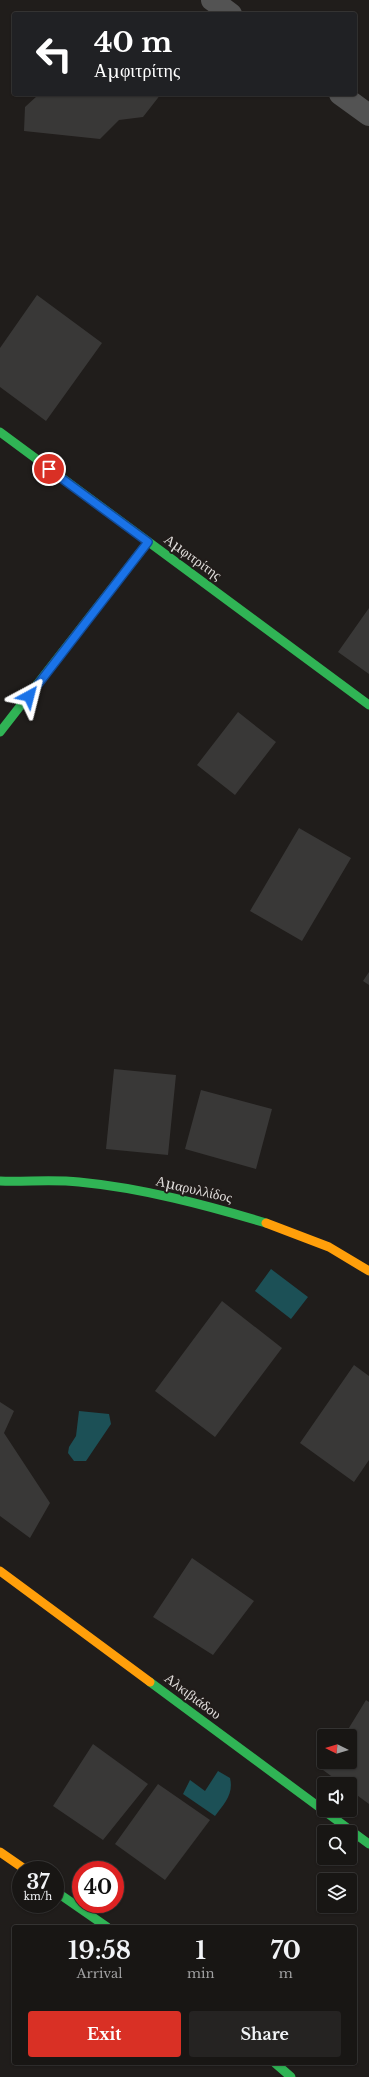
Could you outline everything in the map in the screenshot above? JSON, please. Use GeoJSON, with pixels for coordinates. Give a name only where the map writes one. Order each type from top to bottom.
{"type":"FeatureCollection","features":[{"type":"Feature","properties":{"kind":"street"},"geometry":{"type":"LineString","coordinates":[[212,0],[228,12]]}},
{"type":"Feature","properties":{"kind":"street"},"geometry":{"type":"LineString","coordinates":[[343,96],[369,115]]}},
{"type":"Feature","properties":{"kind":"street","name":"Αμφιτρίτης"},"geometry":{"type":"LineString","coordinates":[[0,432],[369,705]]}},
{"type":"Feature","properties":{"kind":"street"},"geometry":{"type":"LineString","coordinates":[[0,732],[148,542]]}},
{"type":"Feature","properties":{"kind":"street","name":"Αμαρυλλίδος"},"geometry":{"type":"LineString","coordinates":[[0,1181],[77,1182],[139,1191],[234,1213],[295,1232],[348,1256],[369,1271]]}},
{"type":"Feature","properties":{"kind":"street","name":"Αλκιβιάδου"},"geometry":{"type":"LineString","coordinates":[[0,1571],[369,1844]]}},
{"type":"Feature","properties":{"kind":"street"},"geometry":{"type":"LineString","coordinates":[[0,1852],[13,1861]]}},
{"type":"Feature","properties":{"kind":"street"},"geometry":{"type":"LineString","coordinates":[[64,1897],[104,1925]]}},
{"type":"Feature","properties":{"kind":"street"},"geometry":{"type":"LineString","coordinates":[[277,2065],[291,2077]]}},
{"type":"Feature","properties":{"kind":"water"},"geometry":{"type":"Polygon","coordinates":[[[271,1269],[308,1297],[291,1319],[255,1291],[271,1269]]]}},
{"type":"Feature","properties":{"kind":"water"},"geometry":{"type":"Polygon","coordinates":[[[79,1411],[109,1414],[111,1424],[86,1461],[74,1461],[68,1453],[69,1447],[76,1436],[79,1411]]]}},
{"type":"Feature","properties":{"kind":"water"},"geometry":{"type":"Polygon","coordinates":[[[218,1771],[230,1778],[231,1789],[222,1807],[215,1816],[183,1794],[190,1780],[205,1791],[218,1771]]]}},
{"type":"Feature","properties":{"kind":"building"},"geometry":{"type":"Polygon","coordinates":[[[37,96],[159,96],[143,117],[119,120],[100,139],[24,131],[25,107],[37,96]]]}},
{"type":"Feature","properties":{"kind":"building"},"geometry":{"type":"Polygon","coordinates":[[[37,295],[102,343],[46,421],[0,387],[0,348],[37,295]]]}},
{"type":"Feature","properties":{"kind":"building"},"geometry":{"type":"Polygon","coordinates":[[[369,608],[369,674],[338,652],[369,608]]]}},
{"type":"Feature","properties":{"kind":"building"},"geometry":{"type":"Polygon","coordinates":[[[238,712],[276,742],[235,795],[197,765],[238,712]]]}},
{"type":"Feature","properties":{"kind":"building"},"geometry":{"type":"Polygon","coordinates":[[[299,828],[351,858],[302,941],[250,911],[299,828]]]}},
{"type":"Feature","properties":{"kind":"building"},"geometry":{"type":"Polygon","coordinates":[[[369,972],[369,985],[363,981],[369,972]]]}},
{"type":"Feature","properties":{"kind":"building"},"geometry":{"type":"Polygon","coordinates":[[[114,1069],[176,1075],[168,1155],[106,1149],[114,1069]]]}},
{"type":"Feature","properties":{"kind":"building"},"geometry":{"type":"Polygon","coordinates":[[[201,1090],[272,1109],[256,1169],[185,1149],[201,1090]]]}},
{"type":"Feature","properties":{"kind":"building"},"geometry":{"type":"Polygon","coordinates":[[[222,1301],[282,1348],[215,1437],[155,1391],[222,1301]]]}},
{"type":"Feature","properties":{"kind":"building"},"geometry":{"type":"Polygon","coordinates":[[[354,1365],[369,1376],[369,1460],[354,1482],[300,1443],[354,1365]]]}},
{"type":"Feature","properties":{"kind":"building"},"geometry":{"type":"Polygon","coordinates":[[[0,1402],[14,1411],[4,1433],[50,1503],[30,1538],[0,1516],[0,1402]]]}},
{"type":"Feature","properties":{"kind":"building"},"geometry":{"type":"Polygon","coordinates":[[[192,1558],[254,1601],[213,1655],[153,1617],[192,1558]]]}},
{"type":"Feature","properties":{"kind":"building"},"geometry":{"type":"Polygon","coordinates":[[[366,1700],[369,1702],[369,1804],[357,1795],[357,1777],[332,1777],[323,1770],[357,1769],[357,1729],[348,1729],[366,1700]]]}},
{"type":"Feature","properties":{"kind":"building"},"geometry":{"type":"Polygon","coordinates":[[[93,1744],[148,1784],[103,1840],[53,1806],[93,1744]]]}},
{"type":"Feature","properties":{"kind":"building"},"geometry":{"type":"Polygon","coordinates":[[[158,1784],[210,1820],[165,1880],[115,1844],[158,1784]]]}},
{"type":"Feature","properties":{"kind":"traffic: fast"},"geometry":{"type":"LineString","coordinates":[[0,432],[369,705]]}},
{"type":"Feature","properties":{"kind":"traffic: fast"},"geometry":{"type":"LineString","coordinates":[[0,732],[148,542]]}},
{"type":"Feature","properties":{"kind":"traffic: fast"},"geometry":{"type":"LineString","coordinates":[[0,1181],[69,1181],[126,1188],[197,1204],[266,1223]]}},
{"type":"Feature","properties":{"kind":"traffic: fast"},"geometry":{"type":"LineString","coordinates":[[150,1682],[369,1844]]}},
{"type":"Feature","properties":{"kind":"traffic: fast"},"geometry":{"type":"LineString","coordinates":[[64,1897],[104,1925]]}},
{"type":"Feature","properties":{"kind":"traffic: fast"},"geometry":{"type":"LineString","coordinates":[[277,2065],[291,2077]]}},
{"type":"Feature","properties":{"kind":"traffic: slow"},"geometry":{"type":"LineString","coordinates":[[266,1223],[329,1247],[369,1271]]}},
{"type":"Feature","properties":{"kind":"traffic: slow"},"geometry":{"type":"LineString","coordinates":[[0,1571],[150,1682]]}},
{"type":"Feature","properties":{"kind":"traffic: slow"},"geometry":{"type":"LineString","coordinates":[[0,1852],[13,1861]]}},
{"type":"Feature","properties":{"kind":"route"},"geometry":{"type":"LineString","coordinates":[[29,696],[148,542],[49,469]]}}]}
